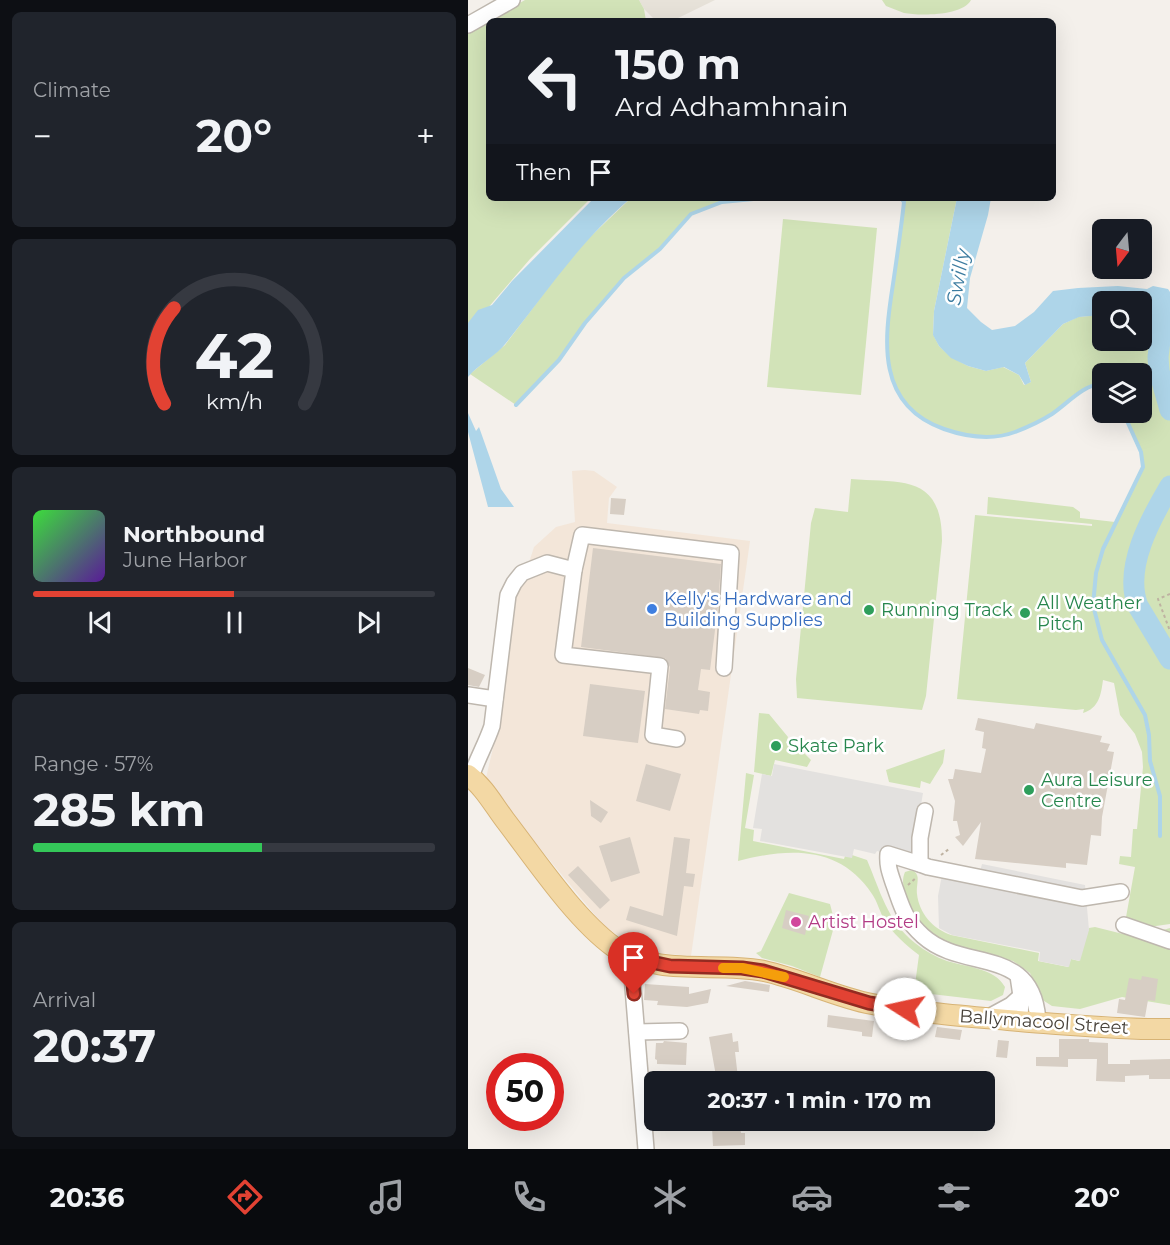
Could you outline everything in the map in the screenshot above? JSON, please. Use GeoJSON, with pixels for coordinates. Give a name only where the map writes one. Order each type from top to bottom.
{"type":"FeatureCollection","features":[{"type":"Feature","properties":{"kind":"main road","name":"Ballymacool Street"},"geometry":{"type":"LineString","coordinates":[[470,776],[490,798],[544,871],[598,934],[614,947],[637,959],[670,966],[742,968],[763,971],[869,1003],[913,1010],[1029,1022],[1170,1029]]}},
{"type":"Feature","properties":{"kind":"street"},"geometry":{"type":"LineString","coordinates":[[468,25],[512,0]]}},
{"type":"Feature","properties":{"kind":"street"},"geometry":{"type":"LineString","coordinates":[[677,739],[653,735],[660,666],[563,655],[574,570],[582,535],[731,553],[724,668]]}},
{"type":"Feature","properties":{"kind":"street"},"geometry":{"type":"LineString","coordinates":[[470,776],[492,726],[508,595],[514,583],[522,573],[548,563],[574,570]]}},
{"type":"Feature","properties":{"kind":"street"},"geometry":{"type":"LineString","coordinates":[[468,695],[495,699]]}},
{"type":"Feature","properties":{"kind":"street"},"geometry":{"type":"LineString","coordinates":[[920,864],[920,838],[925,811]]}},
{"type":"Feature","properties":{"kind":"street"},"geometry":{"type":"LineString","coordinates":[[1029,1022],[1036,1005],[1032,990],[1018,976],[1007,968],[948,951],[924,937],[902,910],[887,868],[895,856],[928,867],[1082,898],[1121,891]]}},
{"type":"Feature","properties":{"kind":"street"},"geometry":{"type":"LineString","coordinates":[[1124,925],[1170,941]]}},
{"type":"Feature","properties":{"kind":"street"},"geometry":{"type":"LineString","coordinates":[[637,959],[632,975],[646,1149]]}},
{"type":"Feature","properties":{"kind":"street"},"geometry":{"type":"LineString","coordinates":[[1018,976],[1029,1022]]}},
{"type":"Feature","properties":{"kind":"street"},"geometry":{"type":"LineString","coordinates":[[987,1018],[1011,1005],[1021,996]]}},
{"type":"Feature","properties":{"kind":"street"},"geometry":{"type":"LineString","coordinates":[[637,1032],[680,1031]]}},
{"type":"Feature","properties":{"kind":"path"},"geometry":{"type":"LineString","coordinates":[[1170,594],[1158,599],[1170,631]]}},
{"type":"Feature","properties":{"kind":"shaded area"},"geometry":{"type":"Polygon","coordinates":[[[639,0],[715,0],[678,18],[653,18],[639,0]]]}},
{"type":"Feature","properties":{"kind":"shaded area"},"geometry":{"type":"Polygon","coordinates":[[[572,471],[594,471],[617,487],[609,498],[607,523],[750,541],[691,956],[659,953],[631,944],[604,926],[485,782],[499,723],[515,589],[525,575],[534,547],[556,527],[575,522],[572,471]]]}},
{"type":"Feature","properties":{"kind":"shaded area"},"geometry":{"type":"Polygon","coordinates":[[[774,764],[923,793],[913,852],[903,858],[877,851],[875,854],[854,849],[852,858],[760,841],[762,829],[753,828],[762,774],[772,776],[774,764]]]}},
{"type":"Feature","properties":{"kind":"shaded area"},"geometry":{"type":"Polygon","coordinates":[[[982,864],[1085,885],[1089,930],[1080,961],[1071,959],[1069,967],[1039,961],[1040,952],[952,935],[939,928],[938,896],[942,875],[977,883],[982,864]]]}},
{"type":"Feature","properties":{"kind":"green space"},"geometry":{"type":"Polygon","coordinates":[[[525,0],[639,0],[646,18],[493,18],[525,0]]]}},
{"type":"Feature","properties":{"kind":"green space"},"geometry":{"type":"Polygon","coordinates":[[[882,0],[971,0],[959,9],[950,12],[920,14],[904,13],[886,6],[882,0]]]}},
{"type":"Feature","properties":{"kind":"green space"},"geometry":{"type":"Polygon","coordinates":[[[486,22],[486,201],[588,201],[530,259],[468,331],[468,32],[486,22]]]}},
{"type":"Feature","properties":{"kind":"green space"},"geometry":{"type":"Polygon","coordinates":[[[628,201],[733,201],[722,202],[691,214],[660,249],[624,278],[585,323],[559,360],[516,405],[470,374],[505,345],[566,264],[589,238],[628,201]]]}},
{"type":"Feature","properties":{"kind":"green space"},"geometry":{"type":"Polygon","coordinates":[[[903,201],[956,201],[934,311],[933,334],[939,346],[951,357],[968,366],[986,371],[1003,367],[1019,375],[1024,385],[1031,382],[1025,363],[1063,324],[1078,317],[1092,316],[1092,351],[1152,351],[1152,323],[1159,331],[1170,325],[1170,924],[1149,927],[1149,934],[1170,928],[1170,1005],[1122,997],[1080,1009],[1052,1006],[1041,999],[1030,973],[1013,961],[965,949],[935,936],[923,927],[913,914],[903,886],[905,872],[912,870],[915,872],[918,877],[918,901],[924,914],[938,929],[951,935],[1039,953],[1038,961],[1068,967],[1071,959],[1079,961],[1089,928],[1095,927],[1123,934],[1135,867],[1119,864],[1120,856],[1131,857],[1133,829],[1137,829],[1143,767],[1142,752],[1135,734],[1120,715],[1114,683],[1103,680],[1096,704],[1083,713],[1084,709],[957,699],[975,515],[1092,526],[1092,524],[987,514],[988,497],[1073,507],[1080,512],[1080,518],[1115,522],[1143,467],[1141,452],[1128,423],[1152,423],[1152,363],[1092,363],[1092,386],[1082,391],[1043,420],[1002,435],[985,437],[969,435],[944,429],[922,418],[906,403],[895,386],[887,346],[903,201]]]}},
{"type":"Feature","properties":{"kind":"green space"},"geometry":{"type":"Polygon","coordinates":[[[783,219],[877,228],[861,395],[767,387],[783,219]]]}},
{"type":"Feature","properties":{"kind":"green space","name":"Running Track"},"geometry":{"type":"Polygon","coordinates":[[[851,479],[887,481],[916,486],[927,493],[935,504],[940,519],[942,541],[926,696],[922,710],[797,698],[796,679],[811,523],[815,508],[848,512],[851,479]]]}},
{"type":"Feature","properties":{"kind":"green space","name":"Skate Park"},"geometry":{"type":"Polygon","coordinates":[[[759,713],[769,714],[788,737],[786,743],[794,743],[811,760],[807,767],[775,760],[771,776],[754,772],[759,713]]]}},
{"type":"Feature","properties":{"kind":"green space"},"geometry":{"type":"Polygon","coordinates":[[[945,749],[943,763],[930,784],[921,781],[920,788],[889,782],[886,770],[945,749]]]}},
{"type":"Feature","properties":{"kind":"green space"},"geometry":{"type":"Polygon","coordinates":[[[746,773],[754,775],[745,828],[754,830],[753,841],[844,859],[846,853],[867,860],[885,905],[905,934],[923,949],[939,958],[979,969],[994,976],[1005,987],[1003,995],[991,1001],[914,992],[919,955],[891,929],[872,894],[845,866],[812,854],[794,853],[738,861],[746,773]]]}},
{"type":"Feature","properties":{"kind":"green space"},"geometry":{"type":"Polygon","coordinates":[[[789,893],[830,904],[835,923],[820,977],[762,958],[756,953],[761,951],[789,893]]]}},
{"type":"Feature","properties":{"kind":"water"},"geometry":{"type":"Polygon","coordinates":[[[591,201],[628,201],[580,249],[502,348],[468,377],[468,323],[478,310],[492,305],[512,281],[591,201]]]}},
{"type":"Feature","properties":{"kind":"water","name":"Swilly"},"geometry":{"type":"Polygon","coordinates":[[[956,201],[990,201],[970,278],[967,308],[992,330],[1015,326],[1034,312],[1053,291],[1118,286],[1147,289],[1153,286],[1168,289],[1170,292],[1170,325],[1163,328],[1160,333],[1152,323],[1152,291],[1092,291],[1092,316],[1079,317],[1063,324],[1025,363],[1031,382],[1025,385],[1019,375],[1004,367],[986,371],[951,358],[939,346],[933,335],[934,311],[956,201]]]}},
{"type":"Feature","properties":{"kind":"water"},"geometry":{"type":"Polygon","coordinates":[[[468,413],[476,431],[479,427],[501,489],[514,507],[488,507],[468,432],[468,413]]]}},
{"type":"Feature","properties":{"kind":"building"},"geometry":{"type":"Polygon","coordinates":[[[611,498],[626,499],[624,515],[610,514],[611,498]]]}},
{"type":"Feature","properties":{"kind":"building","name":"Kelly's Hardware and Building Supplies"},"geometry":{"type":"Polygon","coordinates":[[[593,548],[721,564],[710,670],[701,669],[698,690],[710,692],[708,711],[700,710],[699,714],[665,709],[670,667],[665,658],[581,647],[593,548]]]}},
{"type":"Feature","properties":{"kind":"building"},"geometry":{"type":"Polygon","coordinates":[[[468,668],[485,675],[479,687],[468,685],[468,668]]]}},
{"type":"Feature","properties":{"kind":"building"},"geometry":{"type":"Polygon","coordinates":[[[590,684],[645,691],[638,743],[583,736],[590,684]]]}},
{"type":"Feature","properties":{"kind":"building","name":"Aura Leisure Centre"},"geometry":{"type":"Polygon","coordinates":[[[978,718],[1034,729],[1036,723],[1102,736],[1100,742],[1110,744],[1107,751],[1114,752],[1102,817],[1101,836],[1091,835],[1087,865],[1066,863],[1066,868],[975,859],[981,822],[963,846],[955,837],[960,835],[957,821],[953,821],[955,801],[948,779],[953,779],[955,769],[981,773],[986,749],[982,748],[984,732],[975,730],[978,718]]]}},
{"type":"Feature","properties":{"kind":"building"},"geometry":{"type":"Polygon","coordinates":[[[646,764],[681,774],[670,811],[636,801],[646,764]]]}},
{"type":"Feature","properties":{"kind":"building"},"geometry":{"type":"Polygon","coordinates":[[[590,800],[608,812],[601,823],[591,816],[590,800]]]}},
{"type":"Feature","properties":{"kind":"building"},"geometry":{"type":"Polygon","coordinates":[[[630,837],[640,873],[611,882],[599,846],[630,837]]]}},
{"type":"Feature","properties":{"kind":"building"},"geometry":{"type":"Polygon","coordinates":[[[674,837],[690,839],[686,873],[695,874],[693,887],[684,886],[677,936],[626,920],[630,906],[663,916],[674,837]]]}},
{"type":"Feature","properties":{"kind":"building"},"geometry":{"type":"Polygon","coordinates":[[[578,866],[610,900],[600,909],[568,875],[578,866]]]}},
{"type":"Feature","properties":{"kind":"building"},"geometry":{"type":"Polygon","coordinates":[[[786,910],[809,916],[805,935],[782,928],[786,910]]]}},
{"type":"Feature","properties":{"kind":"building"},"geometry":{"type":"Polygon","coordinates":[[[1142,976],[1158,979],[1155,1001],[1148,1000],[1145,1017],[1117,1013],[1119,999],[1125,1000],[1129,978],[1141,980],[1142,976]]]}},
{"type":"Feature","properties":{"kind":"building"},"geometry":{"type":"Polygon","coordinates":[[[745,981],[770,985],[769,992],[726,986],[745,981]]]}},
{"type":"Feature","properties":{"kind":"building"},"geometry":{"type":"Polygon","coordinates":[[[645,984],[689,987],[689,994],[711,989],[708,1003],[687,1007],[657,1005],[658,1001],[644,1000],[645,984]]]}},
{"type":"Feature","properties":{"kind":"building"},"geometry":{"type":"Polygon","coordinates":[[[828,1015],[874,1021],[872,1037],[862,1036],[862,1032],[827,1027],[828,1015]]]}},
{"type":"Feature","properties":{"kind":"building"},"geometry":{"type":"Polygon","coordinates":[[[937,1027],[962,1030],[960,1040],[935,1037],[937,1027]]]}},
{"type":"Feature","properties":{"kind":"building"},"geometry":{"type":"Polygon","coordinates":[[[732,1033],[733,1042],[738,1041],[739,1052],[735,1052],[737,1071],[715,1071],[709,1037],[732,1033]]]}},
{"type":"Feature","properties":{"kind":"building"},"geometry":{"type":"Polygon","coordinates":[[[1059,1039],[1089,1039],[1089,1042],[1108,1043],[1108,1064],[1130,1064],[1130,1060],[1170,1059],[1170,1079],[1149,1079],[1149,1075],[1125,1076],[1125,1082],[1096,1081],[1097,1059],[1068,1059],[1068,1067],[1036,1066],[1036,1057],[1059,1057],[1059,1039]]]}},
{"type":"Feature","properties":{"kind":"building"},"geometry":{"type":"Polygon","coordinates":[[[998,1040],[1009,1041],[1007,1058],[996,1057],[998,1040]]]}},
{"type":"Feature","properties":{"kind":"building"},"geometry":{"type":"Polygon","coordinates":[[[664,1041],[687,1043],[686,1065],[657,1064],[656,1043],[664,1041]]]}},
{"type":"Feature","properties":{"kind":"building"},"geometry":{"type":"Polygon","coordinates":[[[712,1131],[745,1133],[745,1145],[713,1146],[712,1131]]]}},
{"type":"Feature","properties":{"kind":"waterway"},"geometry":{"type":"LineString","coordinates":[[516,405],[559,360],[585,323],[624,278],[660,249],[691,214],[722,202],[733,201]]}},
{"type":"Feature","properties":{"kind":"waterway"},"geometry":{"type":"LineString","coordinates":[[903,201],[887,349],[896,388],[906,404],[922,418],[944,429],[970,436],[988,437],[1006,435],[1039,421],[1092,386]]}},
{"type":"Feature","properties":{"kind":"waterway"},"geometry":{"type":"LineString","coordinates":[[1164,307],[1158,357],[1159,371],[1170,410]]}},
{"type":"Feature","properties":{"kind":"waterway"},"geometry":{"type":"LineString","coordinates":[[1128,423],[1141,452],[1143,467],[1103,549],[1096,573],[1093,605],[1102,640],[1145,715],[1149,735],[1150,761],[1160,796],[1160,836]]}},
{"type":"Feature","properties":{"kind":"waterway"},"geometry":{"type":"LineString","coordinates":[[1170,486],[1141,544],[1134,576],[1134,591],[1138,606],[1170,659]]}},
{"type":"Feature","properties":{"kind":"slow traffic"},"geometry":{"type":"LineString","coordinates":[[723,968],[763,971],[784,977]]}},
{"type":"Feature","properties":{"kind":"place","name":"Kelly's Hardware and Building Supplies"},"geometry":{"type":"Point","coordinates":[652,609]}},
{"type":"Feature","properties":{"kind":"place","name":"Running Track"},"geometry":{"type":"Point","coordinates":[869,610]}},
{"type":"Feature","properties":{"kind":"place","name":"All Weather Pitch"},"geometry":{"type":"Point","coordinates":[1025,613]}},
{"type":"Feature","properties":{"kind":"place","name":"Skate Park"},"geometry":{"type":"Point","coordinates":[776,746]}},
{"type":"Feature","properties":{"kind":"place","name":"Aura Leisure Centre"},"geometry":{"type":"Point","coordinates":[1029,790]}},
{"type":"Feature","properties":{"kind":"place","name":"Artist Hostel"},"geometry":{"type":"Point","coordinates":[796,922]}},
{"type":"Feature","properties":{"kind":"route"},"geometry":{"type":"LineString","coordinates":[[634,994],[632,975],[637,959],[670,966],[742,968],[763,971],[835,994],[905,1009]]}}]}
